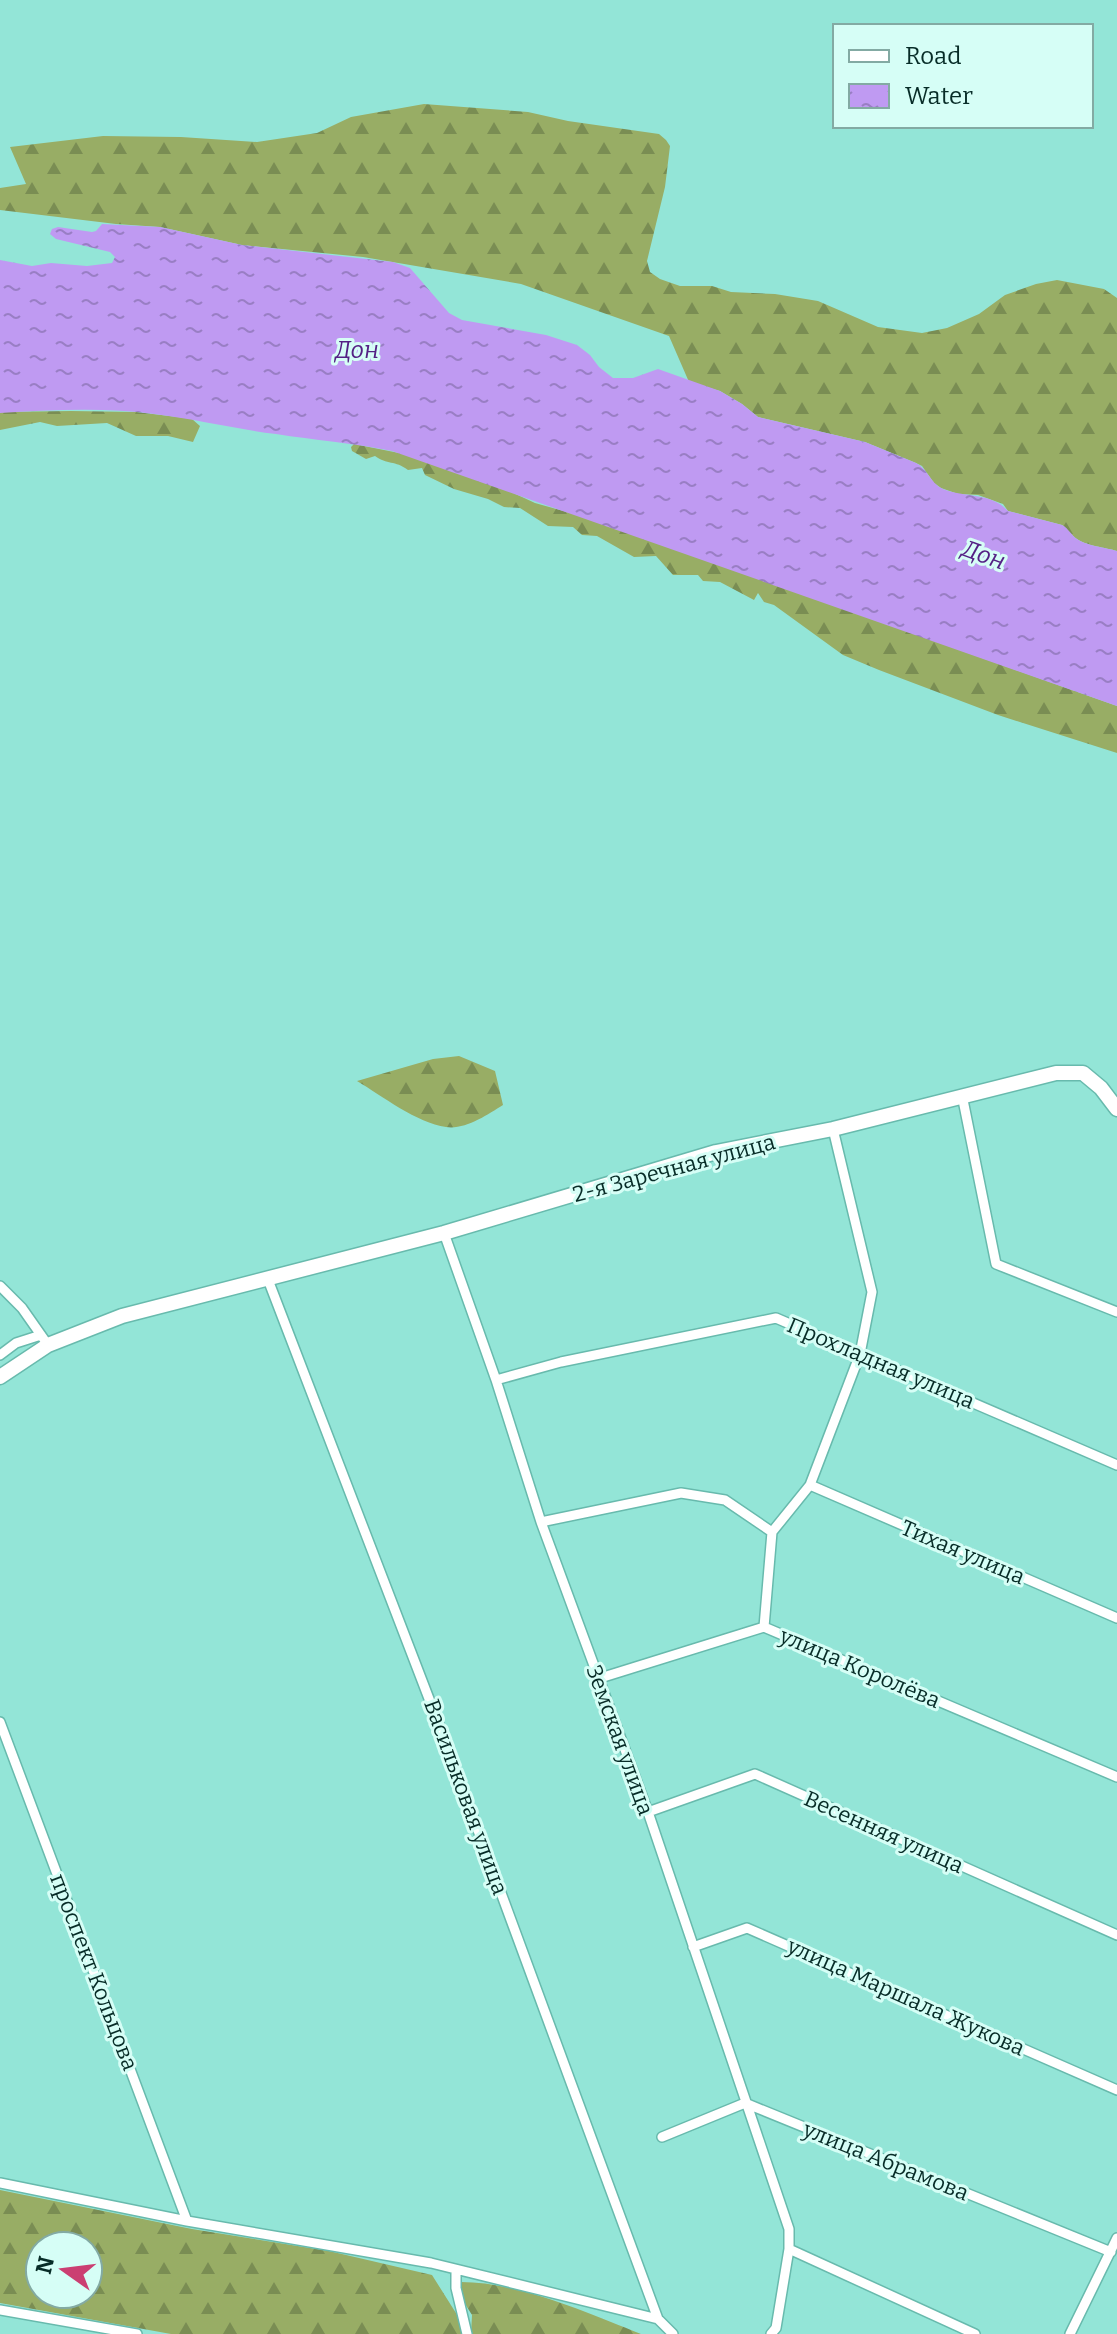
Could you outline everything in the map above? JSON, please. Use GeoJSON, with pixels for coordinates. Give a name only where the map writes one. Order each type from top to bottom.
{"type":"FeatureCollection","features":[{"type":"Feature","properties":{"kind":"street","name":"2-я Заречная улица"},"geometry":{"type":"LineString","coordinates":[[0,1377],[44,1340],[267,1277],[444,1233],[716,1152],[833,1129],[1056,1073],[1083,1073],[1101,1088],[1117,1109]]}},
{"type":"Feature","properties":{"kind":"street"},"geometry":{"type":"LineString","coordinates":[[962,1095],[996,1264],[1117,1312]]}},
{"type":"Feature","properties":{"kind":"street"},"geometry":{"type":"LineString","coordinates":[[764,1627],[772,1532],[810,1485],[860,1354],[872,1292],[833,1129]]}},
{"type":"Feature","properties":{"kind":"street","name":"Земская улица"},"geometry":{"type":"LineString","coordinates":[[444,1233],[496,1380],[541,1522],[648,1812],[789,2229],[789,2249],[776,2328],[771,2334]]}},
{"type":"Feature","properties":{"kind":"street","name":"Васильковая улица"},"geometry":{"type":"LineString","coordinates":[[267,1277],[441,1730],[658,2319]]}},
{"type":"Feature","properties":{"kind":"street"},"geometry":{"type":"LineString","coordinates":[[0,1286],[22,1308],[44,1340],[16,1343],[0,1355]]}},
{"type":"Feature","properties":{"kind":"street","name":"Прохладная улица"},"geometry":{"type":"LineString","coordinates":[[496,1380],[561,1362],[776,1318],[1117,1465]]}},
{"type":"Feature","properties":{"kind":"street","name":"Тихая улица"},"geometry":{"type":"LineString","coordinates":[[810,1485],[1117,1618]]}},
{"type":"Feature","properties":{"kind":"street"},"geometry":{"type":"LineString","coordinates":[[541,1522],[681,1493],[725,1500],[772,1532]]}},
{"type":"Feature","properties":{"kind":"street","name":"улица Королёва"},"geometry":{"type":"LineString","coordinates":[[597,1679],[764,1627],[1117,1777]]}},
{"type":"Feature","properties":{"kind":"street","name":"проспект Кольцова"},"geometry":{"type":"LineString","coordinates":[[0,1722],[187,2221]]}},
{"type":"Feature","properties":{"kind":"street","name":"Весенняя улица"},"geometry":{"type":"LineString","coordinates":[[648,1812],[755,1774],[1117,1935]]}},
{"type":"Feature","properties":{"kind":"street","name":"улица Маршала Жукова"},"geometry":{"type":"LineString","coordinates":[[693,1947],[747,1928],[1117,2090]]}},
{"type":"Feature","properties":{"kind":"street"},"geometry":{"type":"LineString","coordinates":[[662,2137],[745,2103]]}},
{"type":"Feature","properties":{"kind":"street","name":"улица Абрамова"},"geometry":{"type":"LineString","coordinates":[[745,2103],[1111,2252]]}},
{"type":"Feature","properties":{"kind":"street"},"geometry":{"type":"LineString","coordinates":[[0,2183],[187,2221],[431,2263],[658,2319],[673,2334]]}},
{"type":"Feature","properties":{"kind":"street"},"geometry":{"type":"LineString","coordinates":[[1070,2334],[1117,2238]]}},
{"type":"Feature","properties":{"kind":"street"},"geometry":{"type":"LineString","coordinates":[[789,2249],[975,2334]]}},
{"type":"Feature","properties":{"kind":"street"},"geometry":{"type":"LineString","coordinates":[[456,2270],[456,2288],[467,2334]]}},
{"type":"Feature","properties":{"kind":"street"},"geometry":{"type":"LineString","coordinates":[[0,2310],[137,2334]]}},
{"type":"Feature","properties":{"kind":"green space"},"geometry":{"type":"Polygon","coordinates":[[[424,104],[528,112],[659,134],[670,146],[665,187],[647,261],[650,272],[680,286],[712,286],[731,292],[775,294],[818,301],[878,327],[922,333],[947,328],[979,314],[1005,295],[1036,284],[1057,280],[1104,289],[1117,298],[1117,551],[1080,541],[1062,525],[1008,511],[1003,504],[978,495],[958,494],[941,488],[922,466],[865,442],[758,417],[720,391],[689,382],[669,336],[521,284],[363,257],[242,245],[160,227],[0,210],[0,188],[26,184],[10,147],[103,136],[257,142],[317,133],[351,117],[424,104]]]}},
{"type":"Feature","properties":{"kind":"green space"},"geometry":{"type":"Polygon","coordinates":[[[0,412],[136,412],[192,419],[200,426],[193,442],[168,436],[136,436],[107,423],[57,426],[40,422],[0,430],[0,412]]]}},
{"type":"Feature","properties":{"kind":"green space"},"geometry":{"type":"Polygon","coordinates":[[[354,444],[424,458],[535,503],[592,519],[1117,706],[1117,753],[998,715],[843,655],[774,605],[764,602],[758,593],[754,600],[720,582],[703,581],[698,575],[673,575],[656,556],[634,557],[597,536],[582,535],[573,527],[548,526],[520,508],[504,507],[454,489],[425,475],[422,468],[408,470],[375,456],[366,459],[352,451],[354,444]]]}},
{"type":"Feature","properties":{"kind":"green space"},"geometry":{"type":"Polygon","coordinates":[[[459,1056],[495,1071],[503,1105],[461,1126],[446,1127],[423,1120],[357,1081],[433,1059],[459,1056]]]}},
{"type":"Feature","properties":{"kind":"green space"},"geometry":{"type":"Polygon","coordinates":[[[0,2190],[192,2229],[329,2251],[432,2275],[461,2321],[464,2334],[171,2334],[39,2310],[104,2310],[104,2230],[24,2230],[24,2307],[0,2303],[0,2190]]]}},
{"type":"Feature","properties":{"kind":"green space"},"geometry":{"type":"Polygon","coordinates":[[[461,2282],[483,2283],[529,2293],[641,2334],[471,2334],[472,2315],[462,2299],[461,2282]]]}},
{"type":"Feature","properties":{"kind":"water","name":"Дон"},"geometry":{"type":"Polygon","coordinates":[[[102,224],[160,227],[242,245],[393,262],[410,268],[449,313],[462,320],[546,335],[577,345],[613,378],[633,378],[658,369],[720,391],[758,417],[865,442],[916,463],[943,489],[986,498],[1008,511],[1062,525],[1080,541],[1117,551],[1117,706],[392,451],[116,410],[0,413],[0,260],[32,266],[112,263],[115,257],[110,252],[56,239],[50,234],[52,229],[58,227],[92,232],[102,224]]]}}]}
